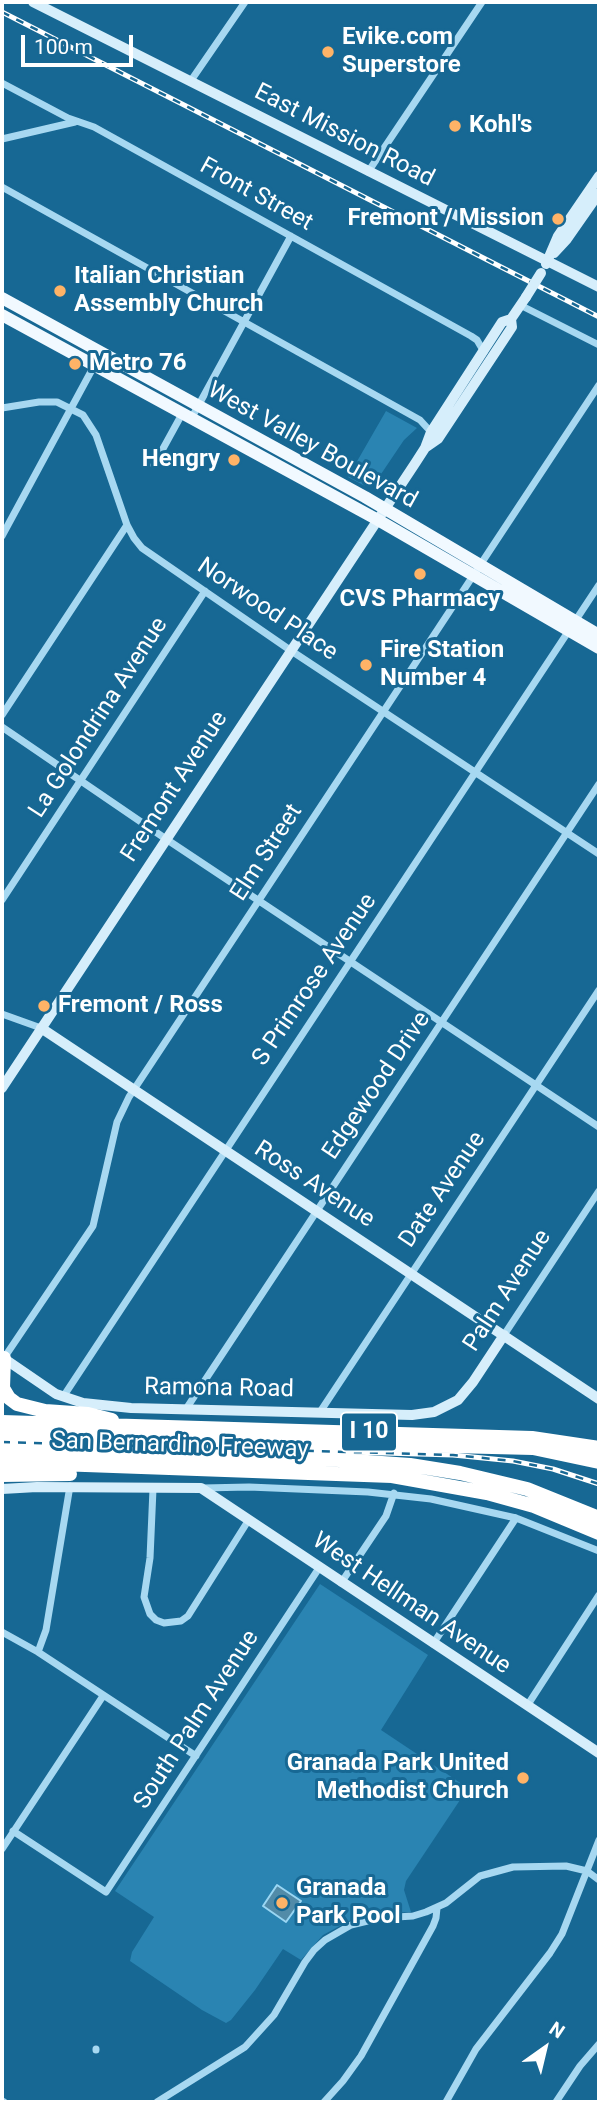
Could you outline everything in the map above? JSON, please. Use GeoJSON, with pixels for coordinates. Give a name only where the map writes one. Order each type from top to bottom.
{"type":"FeatureCollection","features":[{"type":"Feature","properties":{"kind":"highway"},"geometry":{"type":"LineString","coordinates":[[3,1359],[3,1388],[17,1404],[44,1411],[88,1414],[138,1426]]}},
{"type":"Feature","properties":{"kind":"highway","name":"San Bernardino Freeway"},"geometry":{"type":"LineString","coordinates":[[2,1422],[532,1438],[599,1448]]}},
{"type":"Feature","properties":{"kind":"highway"},"geometry":{"type":"LineString","coordinates":[[2,1434],[533,1448],[599,1462]]}},
{"type":"Feature","properties":{"kind":"highway"},"geometry":{"type":"LineString","coordinates":[[2,1450],[375,1462],[460,1473],[527,1489],[599,1518]]}},
{"type":"Feature","properties":{"kind":"highway"},"geometry":{"type":"LineString","coordinates":[[2,1456],[24,1463]]}},
{"type":"Feature","properties":{"kind":"highway","name":"San Bernardino Freeway"},"geometry":{"type":"LineString","coordinates":[[2,1462],[392,1476],[487,1493],[534,1506],[599,1533]]}},
{"type":"Feature","properties":{"kind":"highway"},"geometry":{"type":"LineString","coordinates":[[2,1475],[220,1470]]}},
{"type":"Feature","properties":{"kind":"highway"},"geometry":{"type":"LineString","coordinates":[[487,1493],[527,1489]]}},
{"type":"Feature","properties":{"kind":"main road","name":"East Mission Road"},"geometry":{"type":"LineString","coordinates":[[33,2],[599,287]]}},
{"type":"Feature","properties":{"kind":"main road"},"geometry":{"type":"LineString","coordinates":[[425,448],[430,432],[502,322],[511,319],[523,301],[548,261],[558,236],[599,176]]}},
{"type":"Feature","properties":{"kind":"main road"},"geometry":{"type":"LineString","coordinates":[[548,261],[599,193]]}},
{"type":"Feature","properties":{"kind":"main road","name":"West Valley Boulevard"},"geometry":{"type":"LineString","coordinates":[[2,298],[198,406],[477,571],[568,631],[599,648]]}},
{"type":"Feature","properties":{"kind":"main road","name":"West Valley Boulevard"},"geometry":{"type":"LineString","coordinates":[[2,315],[186,417],[381,515]]}},
{"type":"Feature","properties":{"kind":"main road"},"geometry":{"type":"LineString","coordinates":[[425,448],[438,439],[512,327],[511,319]]}},
{"type":"Feature","properties":{"kind":"main road","name":"Fremont Avenue"},"geometry":{"type":"LineString","coordinates":[[2,1088],[425,448]]}},
{"type":"Feature","properties":{"kind":"main road","name":"West Valley Boulevard"},"geometry":{"type":"LineString","coordinates":[[477,571],[576,620],[599,635]]}},
{"type":"Feature","properties":{"kind":"main road","name":"Ross Avenue"},"geometry":{"type":"LineString","coordinates":[[41,1028],[598,1396]]}},
{"type":"Feature","properties":{"kind":"main road","name":"Palm Avenue"},"geometry":{"type":"LineString","coordinates":[[444,1408],[465,1392],[504,1335]]}},
{"type":"Feature","properties":{"kind":"main road","name":"Ramona Road"},"geometry":{"type":"LineString","coordinates":[[3,1359],[63,1397],[83,1403],[131,1408],[412,1415],[428,1414],[444,1408]]}},
{"type":"Feature","properties":{"kind":"main road"},"geometry":{"type":"LineString","coordinates":[[2,1489],[70,1486],[201,1488]]}},
{"type":"Feature","properties":{"kind":"main road","name":"West Hellman Avenue"},"geometry":{"type":"LineString","coordinates":[[201,1488],[599,1753]]}},
{"type":"Feature","properties":{"kind":"street"},"geometry":{"type":"LineString","coordinates":[[190,82],[245,2]]}},
{"type":"Feature","properties":{"kind":"street"},"geometry":{"type":"LineString","coordinates":[[368,172],[482,2]]}},
{"type":"Feature","properties":{"kind":"street","name":"Front Street"},"geometry":{"type":"LineString","coordinates":[[2,83],[76,121],[94,127],[471,336],[477,340],[484,352]]}},
{"type":"Feature","properties":{"kind":"street"},"geometry":{"type":"LineString","coordinates":[[2,139],[76,121]]}},
{"type":"Feature","properties":{"kind":"street"},"geometry":{"type":"LineString","coordinates":[[2,187],[420,421],[430,432]]}},
{"type":"Feature","properties":{"kind":"street"},"geometry":{"type":"LineString","coordinates":[[154,465],[186,417],[198,406],[291,236]]}},
{"type":"Feature","properties":{"kind":"street"},"geometry":{"type":"LineString","coordinates":[[523,301],[599,345]]}},
{"type":"Feature","properties":{"kind":"street"},"geometry":{"type":"LineString","coordinates":[[2,536],[102,353]]}},
{"type":"Feature","properties":{"kind":"street","name":"Elm Street"},"geometry":{"type":"LineString","coordinates":[[3,1359],[90,1231],[96,1217],[117,1122],[134,1090],[599,385]]}},
{"type":"Feature","properties":{"kind":"street"},"geometry":{"type":"LineString","coordinates":[[2,408],[57,402],[71,409]]}},
{"type":"Feature","properties":{"kind":"street","name":"Norwood Place"},"geometry":{"type":"LineString","coordinates":[[71,409],[83,415],[96,435],[127,525],[142,548],[290,650],[599,854]]}},
{"type":"Feature","properties":{"kind":"street"},"geometry":{"type":"LineString","coordinates":[[2,715],[127,525]]}},
{"type":"Feature","properties":{"kind":"street","name":"S Primrose Avenue"},"geometry":{"type":"LineString","coordinates":[[63,1397],[599,585]]}},
{"type":"Feature","properties":{"kind":"street","name":"La Golondrina Avenue"},"geometry":{"type":"LineString","coordinates":[[2,901],[205,592]]}},
{"type":"Feature","properties":{"kind":"street"},"geometry":{"type":"LineString","coordinates":[[2,727],[259,902],[599,1127]]}},
{"type":"Feature","properties":{"kind":"street","name":"Edgewood Drive"},"geometry":{"type":"LineString","coordinates":[[186,1409],[599,784]]}},
{"type":"Feature","properties":{"kind":"street","name":"Date Avenue"},"geometry":{"type":"LineString","coordinates":[[320,1412],[599,990]]}},
{"type":"Feature","properties":{"kind":"street","name":"Ross Avenue"},"geometry":{"type":"LineString","coordinates":[[2,1014],[41,1028]]}},
{"type":"Feature","properties":{"kind":"street","name":"Palm Avenue"},"geometry":{"type":"LineString","coordinates":[[504,1335],[599,1191]]}},
{"type":"Feature","properties":{"kind":"street"},"geometry":{"type":"LineString","coordinates":[[38,1652],[46,1630],[70,1486]]}},
{"type":"Feature","properties":{"kind":"street"},"geometry":{"type":"LineString","coordinates":[[201,1488],[249,1487],[394,1493],[461,1504],[516,1518],[599,1551]]}},
{"type":"Feature","properties":{"kind":"street"},"geometry":{"type":"LineString","coordinates":[[153,1489],[150,1558],[144,1597],[150,1614],[164,1623],[181,1621],[188,1616],[248,1521]]}},
{"type":"Feature","properties":{"kind":"street"},"geometry":{"type":"LineString","coordinates":[[341,1583],[386,1516],[394,1493]]}},
{"type":"Feature","properties":{"kind":"street"},"geometry":{"type":"LineString","coordinates":[[433,1644],[516,1518]]}},
{"type":"Feature","properties":{"kind":"street","name":"South Palm Avenue"},"geometry":{"type":"LineString","coordinates":[[13,1831],[106,1892],[319,1568]]}},
{"type":"Feature","properties":{"kind":"street"},"geometry":{"type":"LineString","coordinates":[[527,1706],[599,1595]]}},
{"type":"Feature","properties":{"kind":"street"},"geometry":{"type":"LineString","coordinates":[[2,1632],[38,1652],[197,1756]]}},
{"type":"Feature","properties":{"kind":"street"},"geometry":{"type":"LineString","coordinates":[[2,1849],[103,1696]]}},
{"type":"Feature","properties":{"kind":"street"},"geometry":{"type":"LineString","coordinates":[[446,2102],[476,2049],[562,1934],[599,1840]]}},
{"type":"Feature","properties":{"kind":"street"},"geometry":{"type":"LineString","coordinates":[[157,2102],[246,2047],[274,2015],[305,1962],[325,1940],[344,1928],[364,1921],[413,1916],[437,1908],[468,1884],[494,1871],[553,1865],[587,1871],[599,1880]]}},
{"type":"Feature","properties":{"kind":"street"},"geometry":{"type":"LineString","coordinates":[[324,2102],[361,2056],[433,1926],[437,1908]]}},
{"type":"Feature","properties":{"kind":"street"},"geometry":{"type":"LineString","coordinates":[[556,2102],[580,2066],[599,2044]]}},
{"type":"Feature","properties":{"kind":"shaded area"},"geometry":{"type":"Polygon","coordinates":[[[386,411],[417,428],[404,440],[375,483],[365,486],[348,477],[386,411]]]}},
{"type":"Feature","properties":{"kind":"shaded area"},"geometry":{"type":"Polygon","coordinates":[[[320,1584],[428,1655],[381,1730],[468,1788],[406,1881],[404,1890],[411,1912],[381,1913],[351,1920],[323,1935],[301,1960],[283,1949],[255,1990],[226,2023],[202,2010],[130,1961],[132,1952],[154,1917],[115,1891],[320,1584]]]}},
{"type":"Feature","properties":{"kind":"shaded area","name":"Granada Park Pool"},"geometry":{"type":"Polygon","coordinates":[[[277,1885],[301,1901],[286,1922],[263,1906],[277,1885]]]}},
{"type":"Feature","properties":{"kind":"railway"},"geometry":{"type":"LineString","coordinates":[[2,12],[599,317]]}},
{"type":"Feature","properties":{"kind":"railway"},"geometry":{"type":"LineString","coordinates":[[2,1442],[453,1455],[513,1461],[553,1469],[599,1484]]}},
{"type":"Feature","properties":{"kind":"place","name":"Evike.com Superstore"},"geometry":{"type":"Point","coordinates":[328,52]}},
{"type":"Feature","properties":{"kind":"place","name":"Kohl's"},"geometry":{"type":"Point","coordinates":[455,126]}},
{"type":"Feature","properties":{"kind":"place","name":"Fremont / Mission"},"geometry":{"type":"Point","coordinates":[558,219]}},
{"type":"Feature","properties":{"kind":"place","name":"Italian Christian Assembly Church"},"geometry":{"type":"Point","coordinates":[60,291]}},
{"type":"Feature","properties":{"kind":"place","name":"Metro 76"},"geometry":{"type":"Point","coordinates":[75,364]}},
{"type":"Feature","properties":{"kind":"place","name":"Hengry"},"geometry":{"type":"Point","coordinates":[234,460]}},
{"type":"Feature","properties":{"kind":"place","name":"CVS Pharmacy"},"geometry":{"type":"Point","coordinates":[420,574]}},
{"type":"Feature","properties":{"kind":"place","name":"Fire Station Number 4"},"geometry":{"type":"Point","coordinates":[366,665]}},
{"type":"Feature","properties":{"kind":"place","name":"Fremont / Ross"},"geometry":{"type":"Point","coordinates":[44,1006]}},
{"type":"Feature","properties":{"kind":"place","name":"Granada Park United Methodist Church"},"geometry":{"type":"Point","coordinates":[523,1778]}},
{"type":"Feature","properties":{"kind":"place","name":"Granada Park Pool"},"geometry":{"type":"Point","coordinates":[282,1903]}}]}
